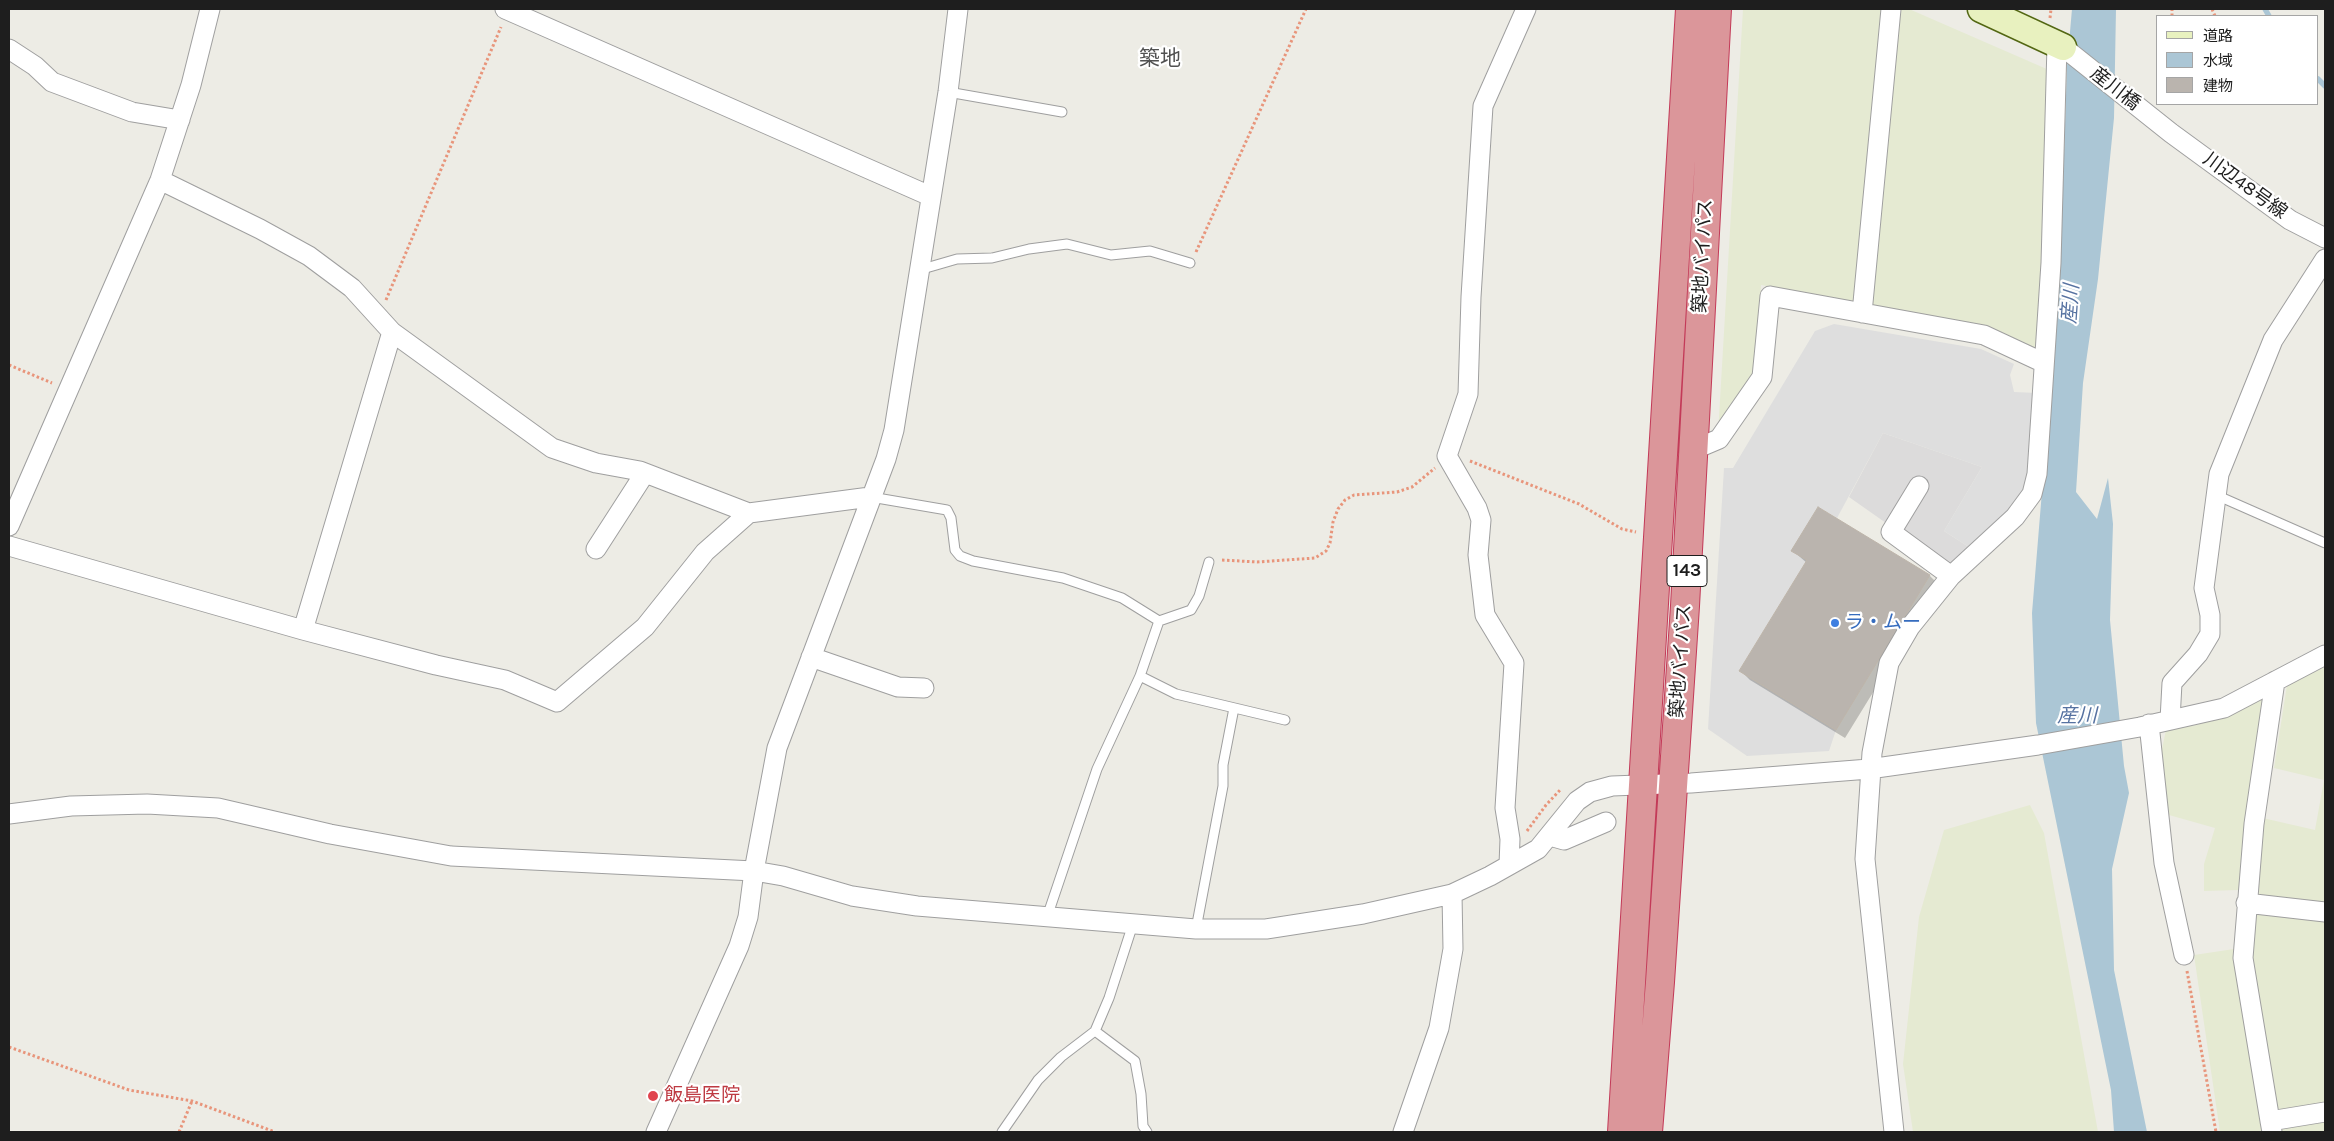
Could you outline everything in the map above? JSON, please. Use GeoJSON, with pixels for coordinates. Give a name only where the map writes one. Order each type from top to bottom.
{"type":"FeatureCollection","features":[{"type":"Feature","properties":{"kind":"highway","name":"築地バイパス"},"geometry":{"type":"LineString","coordinates":[[1622,1132],[1690,9]]}},
{"type":"Feature","properties":{"kind":"highway","name":"築地バイパス"},"geometry":{"type":"LineString","coordinates":[[1648,1132],[1673,784],[1717,9]]}},
{"type":"Feature","properties":{"kind":"street"},"geometry":{"type":"LineString","coordinates":[[507,9],[930,196]]}},
{"type":"Feature","properties":{"kind":"street"},"geometry":{"type":"LineString","coordinates":[[656,1132],[739,946],[748,917],[754,871],[777,748],[870,497],[886,459],[894,430],[948,92],[958,9]]}},
{"type":"Feature","properties":{"kind":"street"},"geometry":{"type":"LineString","coordinates":[[1509,865],[1510,839],[1505,808],[1514,663],[1485,615],[1478,555],[1481,520],[1477,508],[1447,456],[1468,394],[1471,297],[1483,106],[1526,9]]}},
{"type":"Feature","properties":{"kind":"street"},"geometry":{"type":"LineString","coordinates":[[1862,313],[1891,9]]}},
{"type":"Feature","properties":{"kind":"street"},"geometry":{"type":"LineString","coordinates":[[1894,1132],[1865,860],[1869,769],[1878,709],[1889,662],[1910,627],[1951,576],[2015,517],[2032,494],[2037,474],[2051,263],[2060,46],[1982,9]]}},
{"type":"Feature","properties":{"kind":"street"},"geometry":{"type":"LineString","coordinates":[[9,526],[160,180],[192,85],[206,10]]}},
{"type":"Feature","properties":{"kind":"street","name":"産川橋"},"geometry":{"type":"LineString","coordinates":[[2060,46],[2167,130]]}},
{"type":"Feature","properties":{"kind":"street"},"geometry":{"type":"LineString","coordinates":[[9,49],[35,66],[52,82],[132,112],[180,120]]}},
{"type":"Feature","properties":{"kind":"street","name":"川辺48号線"},"geometry":{"type":"LineString","coordinates":[[2167,130],[2290,220],[2325,238]]}},
{"type":"Feature","properties":{"kind":"street"},"geometry":{"type":"LineString","coordinates":[[160,180],[260,229],[309,256],[352,288],[392,332],[552,448],[596,463],[645,473],[749,513],[870,497]]}},
{"type":"Feature","properties":{"kind":"street"},"geometry":{"type":"LineString","coordinates":[[2170,720],[2172,683],[2198,654],[2210,634],[2210,615],[2204,588],[2219,474],[2273,340],[2325,258]]}},
{"type":"Feature","properties":{"kind":"street"},"geometry":{"type":"LineString","coordinates":[[1693,450],[1719,440],[1762,377],[1770,296],[1984,335],[2044,363]]}},
{"type":"Feature","properties":{"kind":"street"},"geometry":{"type":"LineString","coordinates":[[303,630],[392,332]]}},
{"type":"Feature","properties":{"kind":"street"},"geometry":{"type":"LineString","coordinates":[[596,549],[645,473]]}},
{"type":"Feature","properties":{"kind":"street"},"geometry":{"type":"LineString","coordinates":[[1919,486],[1891,532],[1951,576]]}},
{"type":"Feature","properties":{"kind":"street"},"geometry":{"type":"LineString","coordinates":[[9,546],[303,630],[436,665],[506,680],[557,702],[645,627],[705,552],[749,513]]}},
{"type":"Feature","properties":{"kind":"street"},"geometry":{"type":"LineString","coordinates":[[9,814],[71,806],[147,804],[218,808],[330,834],[452,856],[754,871],[783,876],[852,896],[917,906],[1196,929],[1266,929],[1363,914],[1452,894],[1490,876],[1538,849],[1550,836],[1561,818],[1577,801],[1590,792],[1612,786],[1673,784],[1869,769],[2038,745],[2224,708],[2325,655]]}},
{"type":"Feature","properties":{"kind":"street"},"geometry":{"type":"LineString","coordinates":[[811,657],[898,687],[924,688]]}},
{"type":"Feature","properties":{"kind":"street"},"geometry":{"type":"LineString","coordinates":[[2275,681],[2254,824],[2246,903],[2243,958],[2271,1127],[2325,1112]]}},
{"type":"Feature","properties":{"kind":"street"},"geometry":{"type":"LineString","coordinates":[[2144,725],[2164,863],[2184,956]]}},
{"type":"Feature","properties":{"kind":"street"},"geometry":{"type":"LineString","coordinates":[[1550,836],[1564,840],[1606,822]]}},
{"type":"Feature","properties":{"kind":"street"},"geometry":{"type":"LineString","coordinates":[[1403,1132],[1439,1028],[1453,949],[1452,894]]}},
{"type":"Feature","properties":{"kind":"street"},"geometry":{"type":"LineString","coordinates":[[2246,903],[2325,912]]}},
{"type":"Feature","properties":{"kind":"lane"},"geometry":{"type":"LineString","coordinates":[[948,92],[1062,112]]}},
{"type":"Feature","properties":{"kind":"lane"},"geometry":{"type":"LineString","coordinates":[[919,270],[957,259],[992,258],[1029,249],[1068,244],[1111,255],[1150,251],[1190,264]]}},
{"type":"Feature","properties":{"kind":"lane"},"geometry":{"type":"LineString","coordinates":[[2216,495],[2325,543]]}},
{"type":"Feature","properties":{"kind":"lane"},"geometry":{"type":"LineString","coordinates":[[870,497],[947,510],[951,518],[955,550],[960,556],[973,561],[1063,578],[1122,598],[1159,621]]}},
{"type":"Feature","properties":{"kind":"lane"},"geometry":{"type":"LineString","coordinates":[[1159,621],[1191,610],[1199,596],[1208,562]]}},
{"type":"Feature","properties":{"kind":"lane"},"geometry":{"type":"LineString","coordinates":[[1047,918],[1097,769],[1140,676],[1159,621]]}},
{"type":"Feature","properties":{"kind":"lane"},"geometry":{"type":"LineString","coordinates":[[1140,676],[1176,694],[1285,720]]}},
{"type":"Feature","properties":{"kind":"lane"},"geometry":{"type":"LineString","coordinates":[[1196,929],[1223,786],[1223,765],[1234,708]]}},
{"type":"Feature","properties":{"kind":"lane"},"geometry":{"type":"LineString","coordinates":[[1002,1132],[1038,1080],[1061,1056],[1095,1031],[1109,998],[1133,924]]}},
{"type":"Feature","properties":{"kind":"lane"},"geometry":{"type":"LineString","coordinates":[[1095,1031],[1135,1060],[1141,1094],[1143,1126],[1147,1132]]}},
{"type":"Feature","properties":{"kind":"path"},"geometry":{"type":"LineString","coordinates":[[378,317],[507,9]]}},
{"type":"Feature","properties":{"kind":"path"},"geometry":{"type":"LineString","coordinates":[[1190,264],[1306,9]]}},
{"type":"Feature","properties":{"kind":"path"},"geometry":{"type":"LineString","coordinates":[[9,365],[68,390]]}},
{"type":"Feature","properties":{"kind":"path"},"geometry":{"type":"LineString","coordinates":[[1208,562],[1225,559],[1257,562],[1315,558],[1326,551],[1330,543],[1333,522],[1338,508],[1345,500],[1354,495],[1397,492],[1412,487],[1447,456],[1461,457],[1579,504],[1622,529],[1643,534],[1658,534]]}},
{"type":"Feature","properties":{"kind":"path"},"geometry":{"type":"LineString","coordinates":[[2184,956],[2216,1132]]}},
{"type":"Feature","properties":{"kind":"path"},"geometry":{"type":"LineString","coordinates":[[9,1046],[129,1090],[192,1101],[275,1132]]}},
{"type":"Feature","properties":{"kind":"path"},"geometry":{"type":"LineString","coordinates":[[179,1132],[192,1101]]}},
{"type":"Feature","properties":{"kind":"shaded area"},"geometry":{"type":"Polygon","coordinates":[[[1834,324],[1981,349],[2014,364],[2010,375],[2014,392],[2037,393],[2026,490],[2011,514],[1972,549],[1944,531],[1982,467],[1883,433],[1837,518],[1818,507],[1792,551],[1807,560],[1739,671],[1836,730],[1829,751],[1747,756],[1708,729],[1724,468],[1733,468],[1815,331],[1834,324]]]}},
{"type":"Feature","properties":{"kind":"shaded area"},"geometry":{"type":"Polygon","coordinates":[[[1883,433],[1982,467],[1944,531],[1972,549],[1950,568],[1849,497],[1883,433]]]}},
{"type":"Feature","properties":{"kind":"green space"},"geometry":{"type":"Polygon","coordinates":[[[1743,9],[1882,9],[1855,302],[1761,285],[1755,377],[1718,434],[1743,9]]]}},
{"type":"Feature","properties":{"kind":"green space"},"geometry":{"type":"Polygon","coordinates":[[[1898,9],[1909,9],[2049,70],[2040,352],[1871,306],[1898,9]]]}},
{"type":"Feature","properties":{"kind":"green space"},"geometry":{"type":"Polygon","coordinates":[[[2325,667],[2325,1132],[2220,1132],[2194,955],[2234,949],[2242,909],[2239,890],[2204,891],[2204,864],[2215,828],[2169,815],[2159,763],[2166,730],[2196,725],[2228,715],[2273,692],[2254,816],[2315,830],[2324,780],[2274,768],[2287,685],[2325,667]]]}},
{"type":"Feature","properties":{"kind":"green space"},"geometry":{"type":"Polygon","coordinates":[[[2030,805],[2044,833],[2098,1132],[1913,1132],[1903,1064],[1919,917],[1944,830],[2030,805]]]}},
{"type":"Feature","properties":{"kind":"water","name":"産川"},"geometry":{"type":"Polygon","coordinates":[[[2072,9],[2116,9],[2114,118],[2098,279],[2083,383],[2076,492],[2097,519],[2108,478],[2113,524],[2110,620],[2124,766],[2129,793],[2112,869],[2114,970],[2147,1132],[2114,1132],[2111,1090],[2036,723],[2032,613],[2060,272],[2067,66],[2072,9]]]}},
{"type":"Feature","properties":{"kind":"building","name":"ラ・ムー"},"geometry":{"type":"Polygon","coordinates":[[[1818,507],[1930,575],[1836,730],[1739,671],[1807,560],[1791,551],[1818,507]]]}},
{"type":"Feature","properties":{"kind":"waterway"},"geometry":{"type":"LineString","coordinates":[[2265,9],[2268,15]]}},
{"type":"Feature","properties":{"kind":"waterway"},"geometry":{"type":"LineString","coordinates":[[2319,80],[2325,86]]}},
{"type":"Feature","properties":{"kind":"place","name":"ラ・ムー"},"geometry":{"type":"Point","coordinates":[1835,623]}},
{"type":"Feature","properties":{"kind":"place","name":"飯島医院"},"geometry":{"type":"Point","coordinates":[653,1096]}},
{"type":"Feature","properties":{"kind":"district","name":"築地"},"geometry":{"type":"Point","coordinates":[1160,59]}}]}
